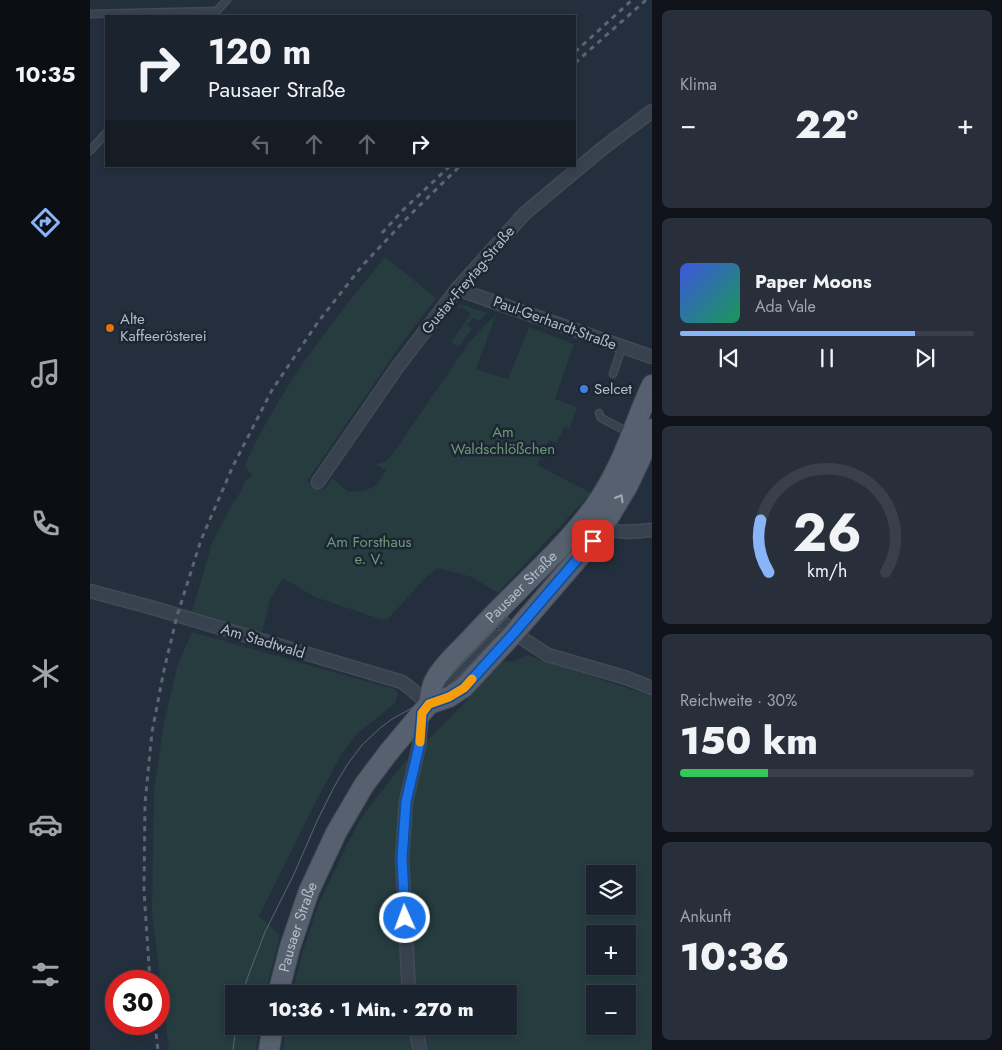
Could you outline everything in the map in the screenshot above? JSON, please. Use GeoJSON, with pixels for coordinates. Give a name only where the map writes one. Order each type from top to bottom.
{"type":"FeatureCollection","features":[{"type":"Feature","properties":{"kind":"main road","name":"Pausaer Straße"},"geometry":{"type":"LineString","coordinates":[[280,985],[290,947],[310,891],[336,833],[364,785],[388,752],[426,708],[434,683],[442,670],[494,625],[589,515],[619,466],[652,385]]}},
{"type":"Feature","properties":{"kind":"main road","name":"Pausaer Straße"},"geometry":{"type":"LineString","coordinates":[[426,708],[464,688],[593,541],[644,458],[652,429]]}},
{"type":"Feature","properties":{"kind":"main road"},"geometry":{"type":"LineString","coordinates":[[269,1050],[271,1035]]}},
{"type":"Feature","properties":{"kind":"street","name":"Gustav-Freytag-Straße"},"geometry":{"type":"LineString","coordinates":[[318,482],[396,370],[457,289],[525,213],[603,148],[652,111]]}},
{"type":"Feature","properties":{"kind":"street","name":"Paul-Gerhardt-Straße"},"geometry":{"type":"LineString","coordinates":[[457,289],[652,357]]}},
{"type":"Feature","properties":{"kind":"street"},"geometry":{"type":"LineString","coordinates":[[603,526],[618,532],[652,530]]}},
{"type":"Feature","properties":{"kind":"street","name":"Am Stadtwald"},"geometry":{"type":"LineString","coordinates":[[90,591],[402,682],[410,688],[426,708]]}},
{"type":"Feature","properties":{"kind":"street"},"geometry":{"type":"LineString","coordinates":[[494,625],[514,633],[548,655],[626,678],[652,688]]}},
{"type":"Feature","properties":{"kind":"street","name":"Pausaer Straße"},"geometry":{"type":"LineString","coordinates":[[409,985],[402,858],[406,802],[426,708]]}},
{"type":"Feature","properties":{"kind":"street"},"geometry":{"type":"LineString","coordinates":[[417,1035],[420,1050]]}},
{"type":"Feature","properties":{"kind":"lane"},"geometry":{"type":"LineString","coordinates":[[90,14],[214,14],[227,0]]}},
{"type":"Feature","properties":{"kind":"lane"},"geometry":{"type":"LineString","coordinates":[[90,151],[105,134]]}},
{"type":"Feature","properties":{"kind":"lane"},"geometry":{"type":"LineString","coordinates":[[613,374],[622,347]]}},
{"type":"Feature","properties":{"kind":"lane"},"geometry":{"type":"LineString","coordinates":[[599,413],[601,418],[632,434]]}},
{"type":"Feature","properties":{"kind":"lane"},"geometry":{"type":"LineString","coordinates":[[494,625],[514,633]]}},
{"type":"Feature","properties":{"kind":"green space","name":"Am Forsthaus e. V."},"geometry":{"type":"Polygon","coordinates":[[[385,257],[436,298],[404,340],[307,481],[324,490],[332,478],[348,492],[367,490],[375,486],[386,471],[376,464],[385,462],[391,456],[469,343],[496,315],[476,369],[508,379],[529,327],[574,344],[555,399],[577,407],[570,428],[564,427],[557,443],[549,440],[537,465],[591,493],[498,593],[472,577],[437,568],[427,576],[387,620],[315,597],[283,578],[270,600],[262,633],[192,612],[212,543],[246,480],[252,476],[245,465],[262,431],[280,398],[308,356],[385,257]]]}},
{"type":"Feature","properties":{"kind":"green space"},"geometry":{"type":"Polygon","coordinates":[[[459,304],[487,313],[479,321],[473,318],[467,325],[472,329],[458,347],[451,342],[471,314],[461,306],[459,309],[457,307],[459,304]]]}},
{"type":"Feature","properties":{"kind":"green space"},"geometry":{"type":"Polygon","coordinates":[[[192,632],[394,689],[398,693],[395,703],[357,734],[341,755],[259,916],[280,935],[267,985],[225,985],[225,1035],[258,1035],[256,1050],[169,1050],[167,1035],[170,1035],[170,970],[159,970],[152,914],[154,790],[164,723],[177,667],[192,632]]]}},
{"type":"Feature","properties":{"kind":"green space"},"geometry":{"type":"Polygon","coordinates":[[[527,655],[652,696],[652,1050],[283,1050],[285,1035],[517,1035],[517,985],[294,985],[319,903],[361,818],[402,765],[462,706],[497,662],[515,661],[527,655]]]}},
{"type":"Feature","properties":{"kind":"tram line"},"geometry":{"type":"LineString","coordinates":[[245,985],[265,932],[294,874],[318,819],[347,765],[362,745],[379,729],[392,719],[425,701],[437,690],[529,593],[574,541],[599,508],[615,480],[635,436],[652,391]]}},
{"type":"Feature","properties":{"kind":"tram line"},"geometry":{"type":"LineString","coordinates":[[233,1050],[235,1035]]}},
{"type":"Feature","properties":{"kind":"railway"},"geometry":{"type":"LineString","coordinates":[[576,51],[632,0]]}},
{"type":"Feature","properties":{"kind":"railway"},"geometry":{"type":"LineString","coordinates":[[576,62],[646,0]]}},
{"type":"Feature","properties":{"kind":"railway"},"geometry":{"type":"LineString","coordinates":[[382,233],[404,209],[449,167]]}},
{"type":"Feature","properties":{"kind":"railway"},"geometry":{"type":"LineString","coordinates":[[149,970],[144,891],[145,803],[152,732],[177,616],[201,540],[233,466],[272,390],[318,322],[362,266],[459,167]]}},
{"type":"Feature","properties":{"kind":"railway"},"geometry":{"type":"LineString","coordinates":[[156,1035],[158,1050]]}},
{"type":"Feature","properties":{"kind":"slow traffic"},"geometry":{"type":"LineString","coordinates":[[420,742],[422,713],[429,704],[449,697],[464,688],[472,679]]}},
{"type":"Feature","properties":{"kind":"place","name":"Alte Kaffeerösterei"},"geometry":{"type":"Point","coordinates":[110,328]}},
{"type":"Feature","properties":{"kind":"place","name":"Selcet"},"geometry":{"type":"Point","coordinates":[584,389]}},
{"type":"Feature","properties":{"kind":"route"},"geometry":{"type":"LineString","coordinates":[[405,918],[402,858],[406,802],[419,746],[422,713],[429,704],[441,701],[464,688],[593,541]]}},
{"type":"Feature","properties":{"kind":"park label","name":"Am Waldschlößchen"},"geometry":{"type":"Point","coordinates":[503,440]}}]}
